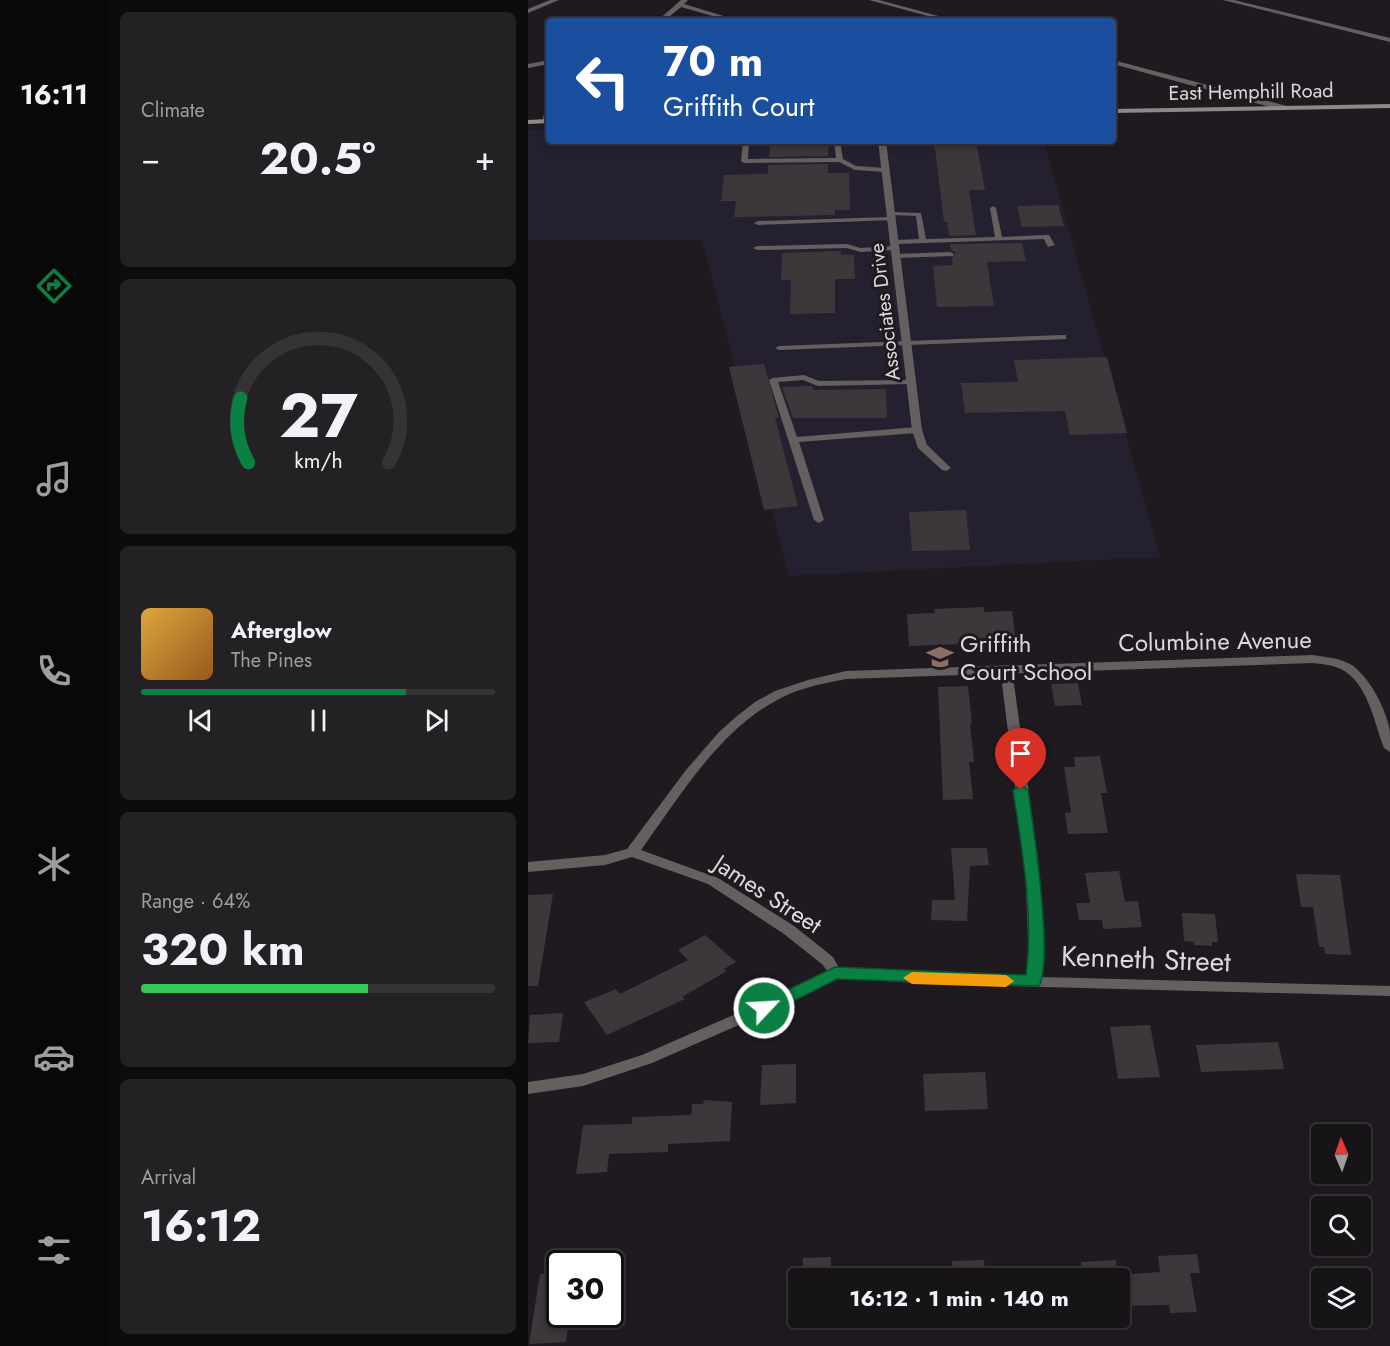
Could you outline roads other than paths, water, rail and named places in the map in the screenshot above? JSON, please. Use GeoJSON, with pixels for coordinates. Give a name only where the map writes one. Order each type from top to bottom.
{"type":"FeatureCollection","features":[{"type":"Feature","properties":{"kind":"street"},"geometry":{"type":"LineString","coordinates":[[528,11],[556,0]]}},
{"type":"Feature","properties":{"kind":"street"},"geometry":{"type":"LineString","coordinates":[[872,0],[942,18]]}},
{"type":"Feature","properties":{"kind":"street"},"geometry":{"type":"LineString","coordinates":[[1226,0],[1390,40]]}},
{"type":"Feature","properties":{"kind":"street"},"geometry":{"type":"LineString","coordinates":[[664,18],[683,2],[728,18]]}},
{"type":"Feature","properties":{"kind":"street"},"geometry":{"type":"LineString","coordinates":[[528,68],[546,63]]}},
{"type":"Feature","properties":{"kind":"street"},"geometry":{"type":"LineString","coordinates":[[1116,63],[1284,108]]}},
{"type":"Feature","properties":{"kind":"street"},"geometry":{"type":"LineString","coordinates":[[528,68],[546,70]]}},
{"type":"Feature","properties":{"kind":"street","name":"East Hemphill Road"},"geometry":{"type":"LineString","coordinates":[[1116,111],[1390,106]]}},
{"type":"Feature","properties":{"kind":"street"},"geometry":{"type":"LineString","coordinates":[[528,122],[546,121]]}},
{"type":"Feature","properties":{"kind":"street","name":"Associates Drive"},"geometry":{"type":"LineString","coordinates":[[885,144],[886,170],[917,430],[922,446],[946,468]]}},
{"type":"Feature","properties":{"kind":"street","name":"Columbine Avenue"},"geometry":{"type":"LineString","coordinates":[[632,852],[685,782],[735,723],[760,704],[789,690],[846,675],[1313,659],[1335,663],[1350,670],[1363,683],[1390,748]]}},
{"type":"Feature","properties":{"kind":"street"},"geometry":{"type":"LineString","coordinates":[[1008,684],[1032,866],[1036,959],[1033,981]]}},
{"type":"Feature","properties":{"kind":"street"},"geometry":{"type":"LineString","coordinates":[[528,867],[605,860],[632,852]]}},
{"type":"Feature","properties":{"kind":"street","name":"James Street"},"geometry":{"type":"LineString","coordinates":[[632,852],[713,881],[741,897],[828,961],[835,973]]}},
{"type":"Feature","properties":{"kind":"street","name":"Kenneth Street"},"geometry":{"type":"LineString","coordinates":[[528,1088],[582,1080],[647,1059],[784,999],[835,973],[1390,991]]}},
{"type":"Feature","properties":{"kind":"lane"},"geometry":{"type":"LineString","coordinates":[[746,144],[744,161],[840,160],[855,168],[886,170]]}},
{"type":"Feature","properties":{"kind":"lane"},"geometry":{"type":"LineString","coordinates":[[837,144],[840,160]]}},
{"type":"Feature","properties":{"kind":"lane"},"geometry":{"type":"LineString","coordinates":[[993,208],[999,239]]}},
{"type":"Feature","properties":{"kind":"lane"},"geometry":{"type":"LineString","coordinates":[[758,223],[919,214],[923,241]]}},
{"type":"Feature","properties":{"kind":"lane"},"geometry":{"type":"LineString","coordinates":[[896,249],[923,241],[1046,237],[1050,245]]}},
{"type":"Feature","properties":{"kind":"lane"},"geometry":{"type":"LineString","coordinates":[[757,248],[848,246],[860,250],[896,249],[950,254]]}},
{"type":"Feature","properties":{"kind":"lane"},"geometry":{"type":"LineString","coordinates":[[779,348],[907,345],[932,341],[1063,337]]}},
{"type":"Feature","properties":{"kind":"lane"},"geometry":{"type":"LineString","coordinates":[[819,520],[773,380],[804,377],[818,384],[911,382]]}},
{"type":"Feature","properties":{"kind":"lane"},"geometry":{"type":"LineString","coordinates":[[794,440],[917,430]]}},
{"type":"Feature","properties":{"kind":"place","name":"Griffith Court School"},"geometry":{"type":"Point","coordinates":[940,657]}}]}
